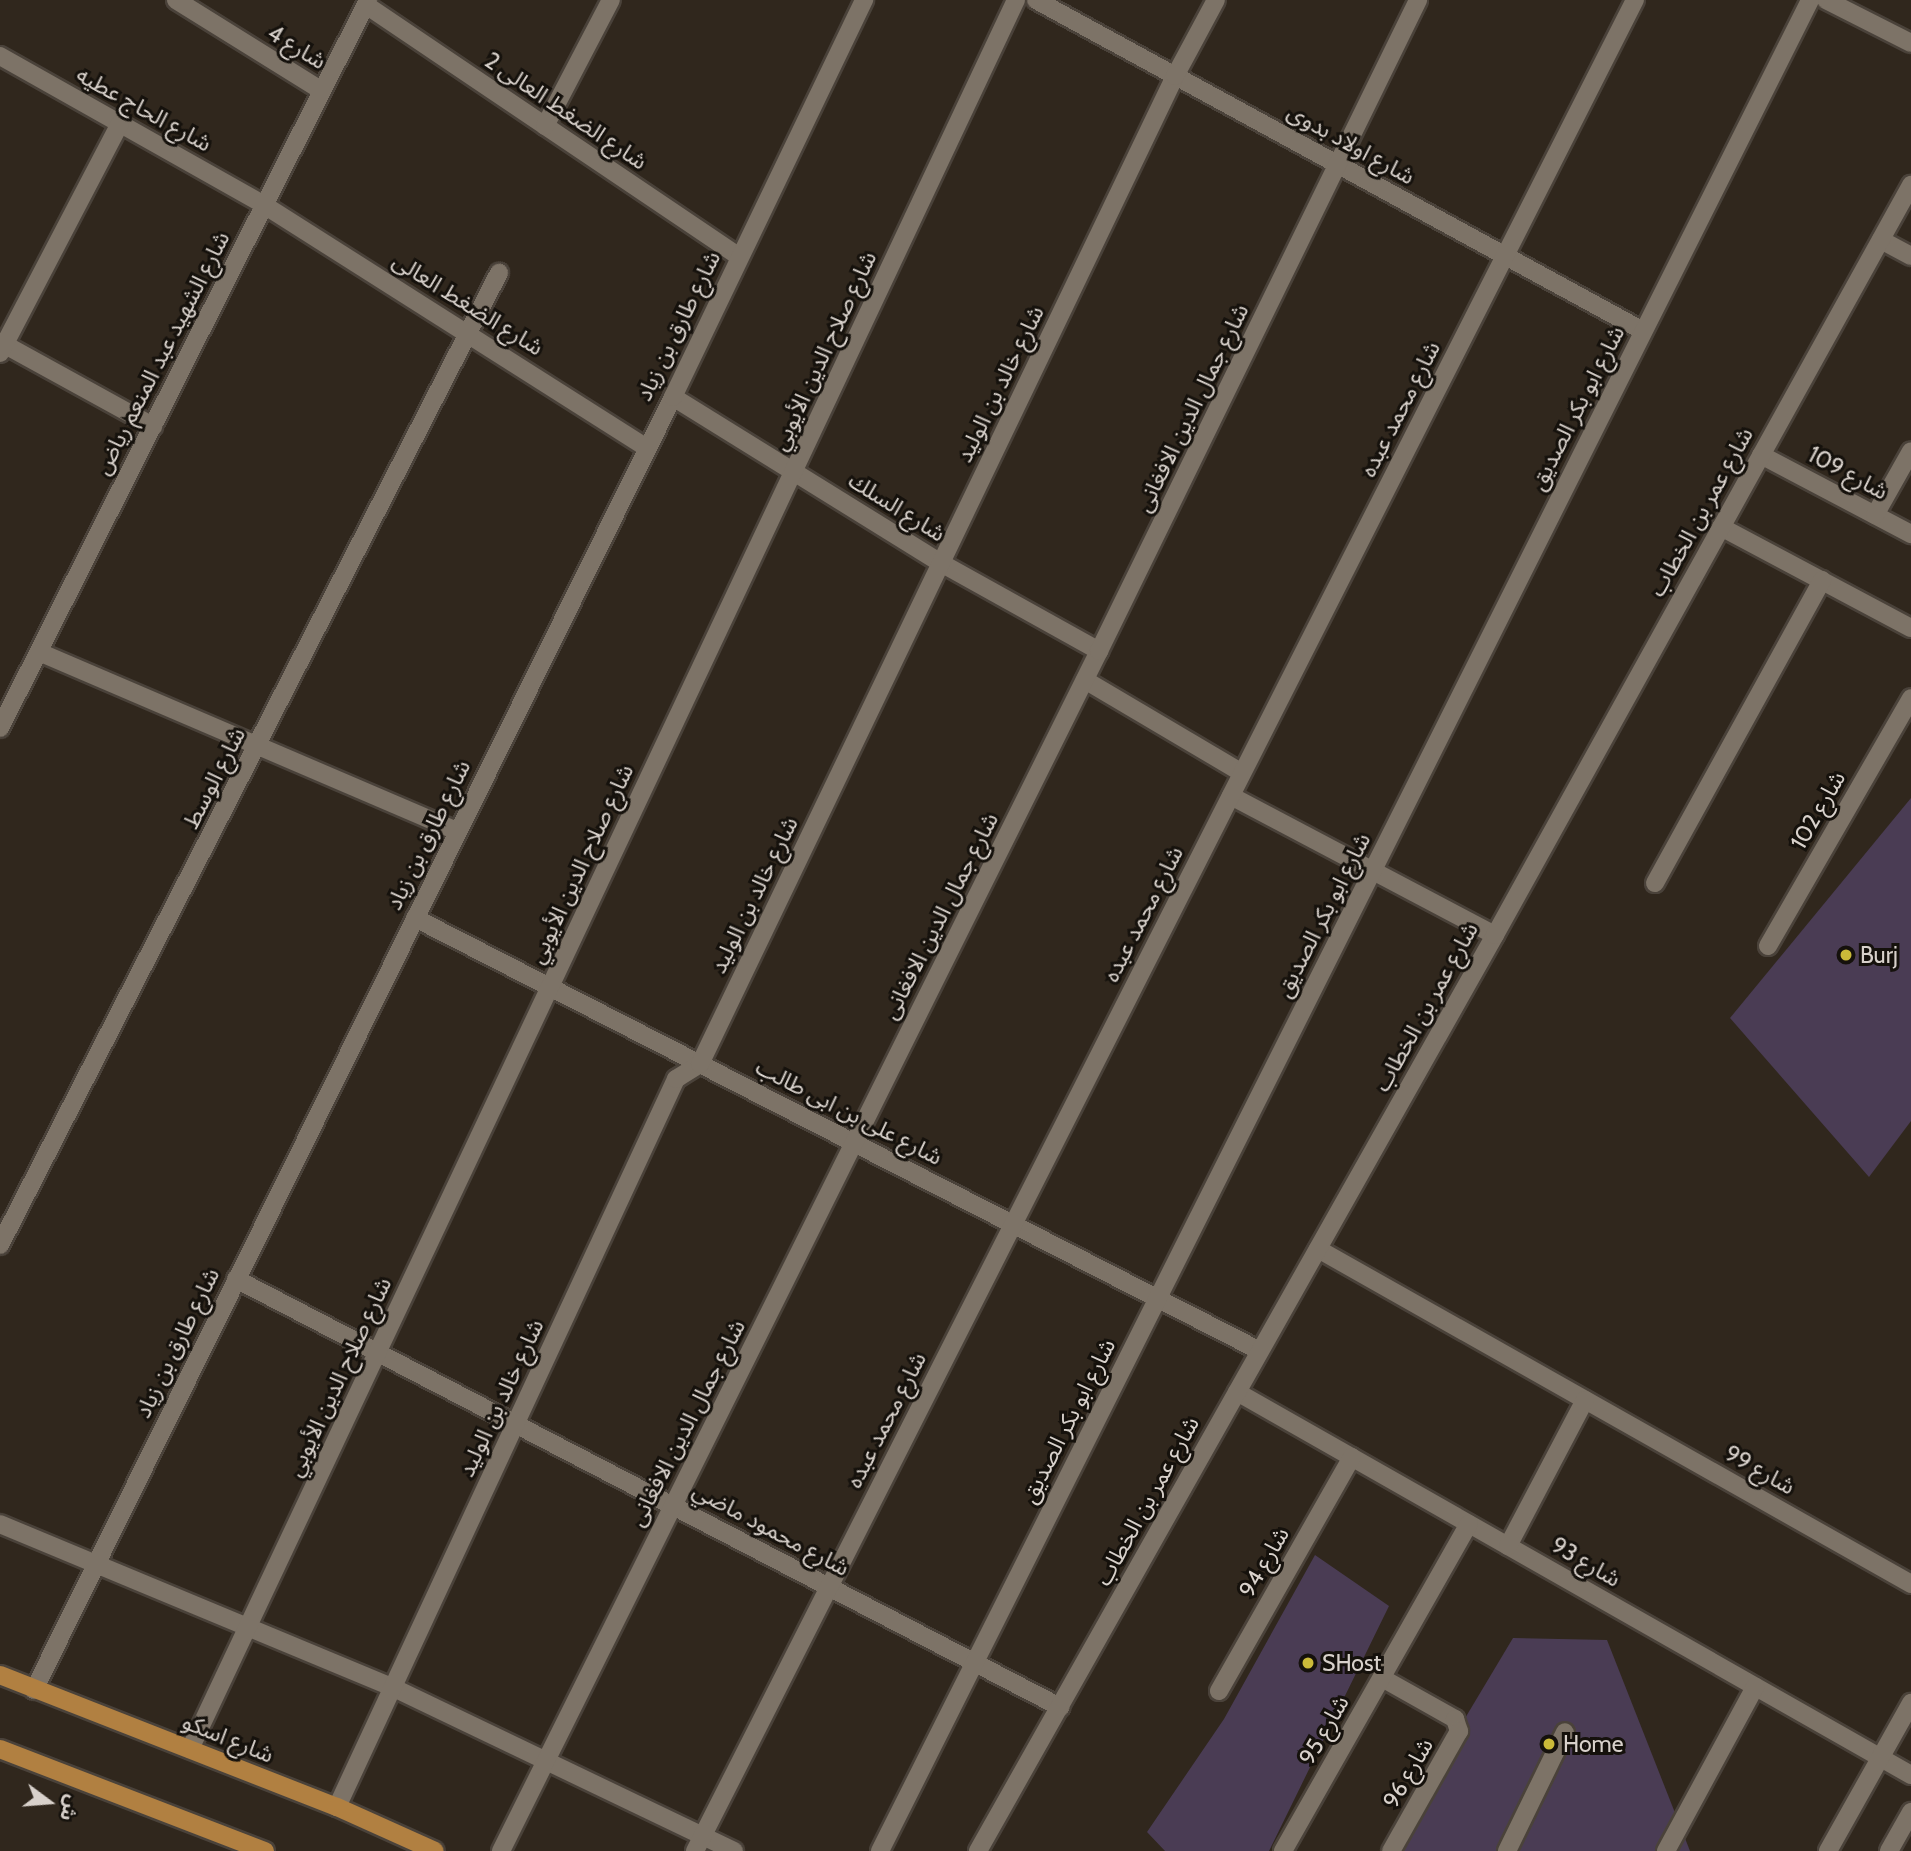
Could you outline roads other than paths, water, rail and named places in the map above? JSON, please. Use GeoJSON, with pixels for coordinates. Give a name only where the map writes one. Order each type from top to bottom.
{"type":"FeatureCollection","features":[{"type":"Feature","properties":{"kind":"main road","name":"شارع اسكو"},"geometry":{"type":"LineString","coordinates":[[0,1675],[337,1807],[435,1851]]}},
{"type":"Feature","properties":{"kind":"main road"},"geometry":{"type":"LineString","coordinates":[[0,1749],[265,1851]]}},
{"type":"Feature","properties":{"kind":"street","name":"شارع 4"},"geometry":{"type":"LineString","coordinates":[[176,0],[321,90]]}},
{"type":"Feature","properties":{"kind":"street"},"geometry":{"type":"LineString","coordinates":[[545,126],[611,0]]}},
{"type":"Feature","properties":{"kind":"street","name":"شارع طارق بن زياد"},"geometry":{"type":"LineString","coordinates":[[34,1690],[673,397],[864,0]]}},
{"type":"Feature","properties":{"kind":"street","name":"شارع صلاح الدين الأيوبي"},"geometry":{"type":"LineString","coordinates":[[190,1749],[1016,0]]}},
{"type":"Feature","properties":{"kind":"street","name":"شارع اولاد بدوى"},"geometry":{"type":"LineString","coordinates":[[1036,0],[1643,331]]}},
{"type":"Feature","properties":{"kind":"street","name":"شارع خالد بن الوليد"},"geometry":{"type":"LineString","coordinates":[[337,1807],[676,1079],[700,1064],[1175,76],[1216,0]]}},
{"type":"Feature","properties":{"kind":"street","name":"شارع جمال الدين الافغانى"},"geometry":{"type":"LineString","coordinates":[[501,1851],[1085,680],[1418,0]]}},
{"type":"Feature","properties":{"kind":"street","name":"شارع محمد عبده"},"geometry":{"type":"LineString","coordinates":[[699,1843],[1635,0]]}},
{"type":"Feature","properties":{"kind":"street","name":"شارع ابو بكر الصديق"},"geometry":{"type":"LineString","coordinates":[[880,1851],[1810,0]]}},
{"type":"Feature","properties":{"kind":"street"},"geometry":{"type":"LineString","coordinates":[[1826,0],[1911,43]]}},
{"type":"Feature","properties":{"kind":"street","name":"شارع الشهيد عبد المنعم رياض"},"geometry":{"type":"LineString","coordinates":[[0,728],[367,3]]}},
{"type":"Feature","properties":{"kind":"street","name":"شارع الضغط العالى 2"},"geometry":{"type":"LineString","coordinates":[[367,3],[739,257]]}},
{"type":"Feature","properties":{"kind":"street","name":"شارع الحاج عطيه"},"geometry":{"type":"LineString","coordinates":[[0,57],[264,205]]}},
{"type":"Feature","properties":{"kind":"street"},"geometry":{"type":"LineString","coordinates":[[120,123],[1,346],[153,426]]}},
{"type":"Feature","properties":{"kind":"street","name":"شارع عمر بن الخطاب"},"geometry":{"type":"LineString","coordinates":[[978,1851],[1495,935],[1911,185]]}},
{"type":"Feature","properties":{"kind":"street","name":"شارع الضغط العالى"},"geometry":{"type":"LineString","coordinates":[[264,205],[468,331],[646,447]]}},
{"type":"Feature","properties":{"kind":"street"},"geometry":{"type":"LineString","coordinates":[[1881,240],[1911,256]]}},
{"type":"Feature","properties":{"kind":"street","name":"شارع الوسط"},"geometry":{"type":"LineString","coordinates":[[0,1245],[499,273]]}},
{"type":"Feature","properties":{"kind":"street","name":"شارع السلك"},"geometry":{"type":"LineString","coordinates":[[673,397],[941,563],[1099,651]]}},
{"type":"Feature","properties":{"kind":"street"},"geometry":{"type":"LineString","coordinates":[[1875,515],[1911,451]]}},
{"type":"Feature","properties":{"kind":"street","name":"شارع 109"},"geometry":{"type":"LineString","coordinates":[[1761,455],[1911,534]]}},
{"type":"Feature","properties":{"kind":"street"},"geometry":{"type":"LineString","coordinates":[[1721,527],[1911,628]]}},
{"type":"Feature","properties":{"kind":"street"},"geometry":{"type":"LineString","coordinates":[[1655,883],[1822,580]]}},
{"type":"Feature","properties":{"kind":"street"},"geometry":{"type":"LineString","coordinates":[[39,652],[457,831]]}},
{"type":"Feature","properties":{"kind":"street"},"geometry":{"type":"LineString","coordinates":[[1085,680],[1242,773]]}},
{"type":"Feature","properties":{"kind":"street","name":"شارع 102"},"geometry":{"type":"LineString","coordinates":[[1768,946],[1905,724],[1911,698]]}},
{"type":"Feature","properties":{"kind":"street"},"geometry":{"type":"LineString","coordinates":[[1231,796],[1495,935]]}},
{"type":"Feature","properties":{"kind":"street","name":"شارع على بن ابى طالب"},"geometry":{"type":"LineString","coordinates":[[415,918],[1260,1350]]}},
{"type":"Feature","properties":{"kind":"street","name":"شارع 99"},"geometry":{"type":"LineString","coordinates":[[1318,1249],[1911,1584]]}},
{"type":"Feature","properties":{"kind":"street","name":"شارع محمود ماضي"},"geometry":{"type":"LineString","coordinates":[[236,1279],[1060,1707]]}},
{"type":"Feature","properties":{"kind":"street","name":"شارع 93"},"geometry":{"type":"LineString","coordinates":[[1237,1392],[1911,1775]]}},
{"type":"Feature","properties":{"kind":"street"},"geometry":{"type":"LineString","coordinates":[[1508,1546],[1585,1400]]}},
{"type":"Feature","properties":{"kind":"street","name":"شارع 94"},"geometry":{"type":"LineString","coordinates":[[1219,1692],[1352,1457]]}},
{"type":"Feature","properties":{"kind":"street"},"geometry":{"type":"LineString","coordinates":[[0,1524],[394,1688],[545,1760],[699,1843],[734,1851]]}},
{"type":"Feature","properties":{"kind":"street","name":"شارع 95"},"geometry":{"type":"LineString","coordinates":[[1283,1851],[1469,1524]]}},
{"type":"Feature","properties":{"kind":"street","name":"شارع 96"},"geometry":{"type":"LineString","coordinates":[[1382,1678],[1455,1719],[1459,1731],[1391,1851]]}},
{"type":"Feature","properties":{"kind":"street"},"geometry":{"type":"LineString","coordinates":[[1666,1851],[1755,1686]]}},
{"type":"Feature","properties":{"kind":"street"},"geometry":{"type":"LineString","coordinates":[[1828,1851],[1911,1703]]}},
{"type":"Feature","properties":{"kind":"street"},"geometry":{"type":"LineString","coordinates":[[1511,1850],[1565,1731]]}},
{"type":"Feature","properties":{"kind":"street"},"geometry":{"type":"LineString","coordinates":[[1889,1851],[1911,1812]]}},
{"type":"Feature","properties":{"kind":"place","name":"Burj"},"geometry":{"type":"Point","coordinates":[1846,955]}},
{"type":"Feature","properties":{"kind":"place","name":"SHost"},"geometry":{"type":"Point","coordinates":[1308,1663]}},
{"type":"Feature","properties":{"kind":"place","name":"Home"},"geometry":{"type":"Point","coordinates":[1549,1744]}}]}
